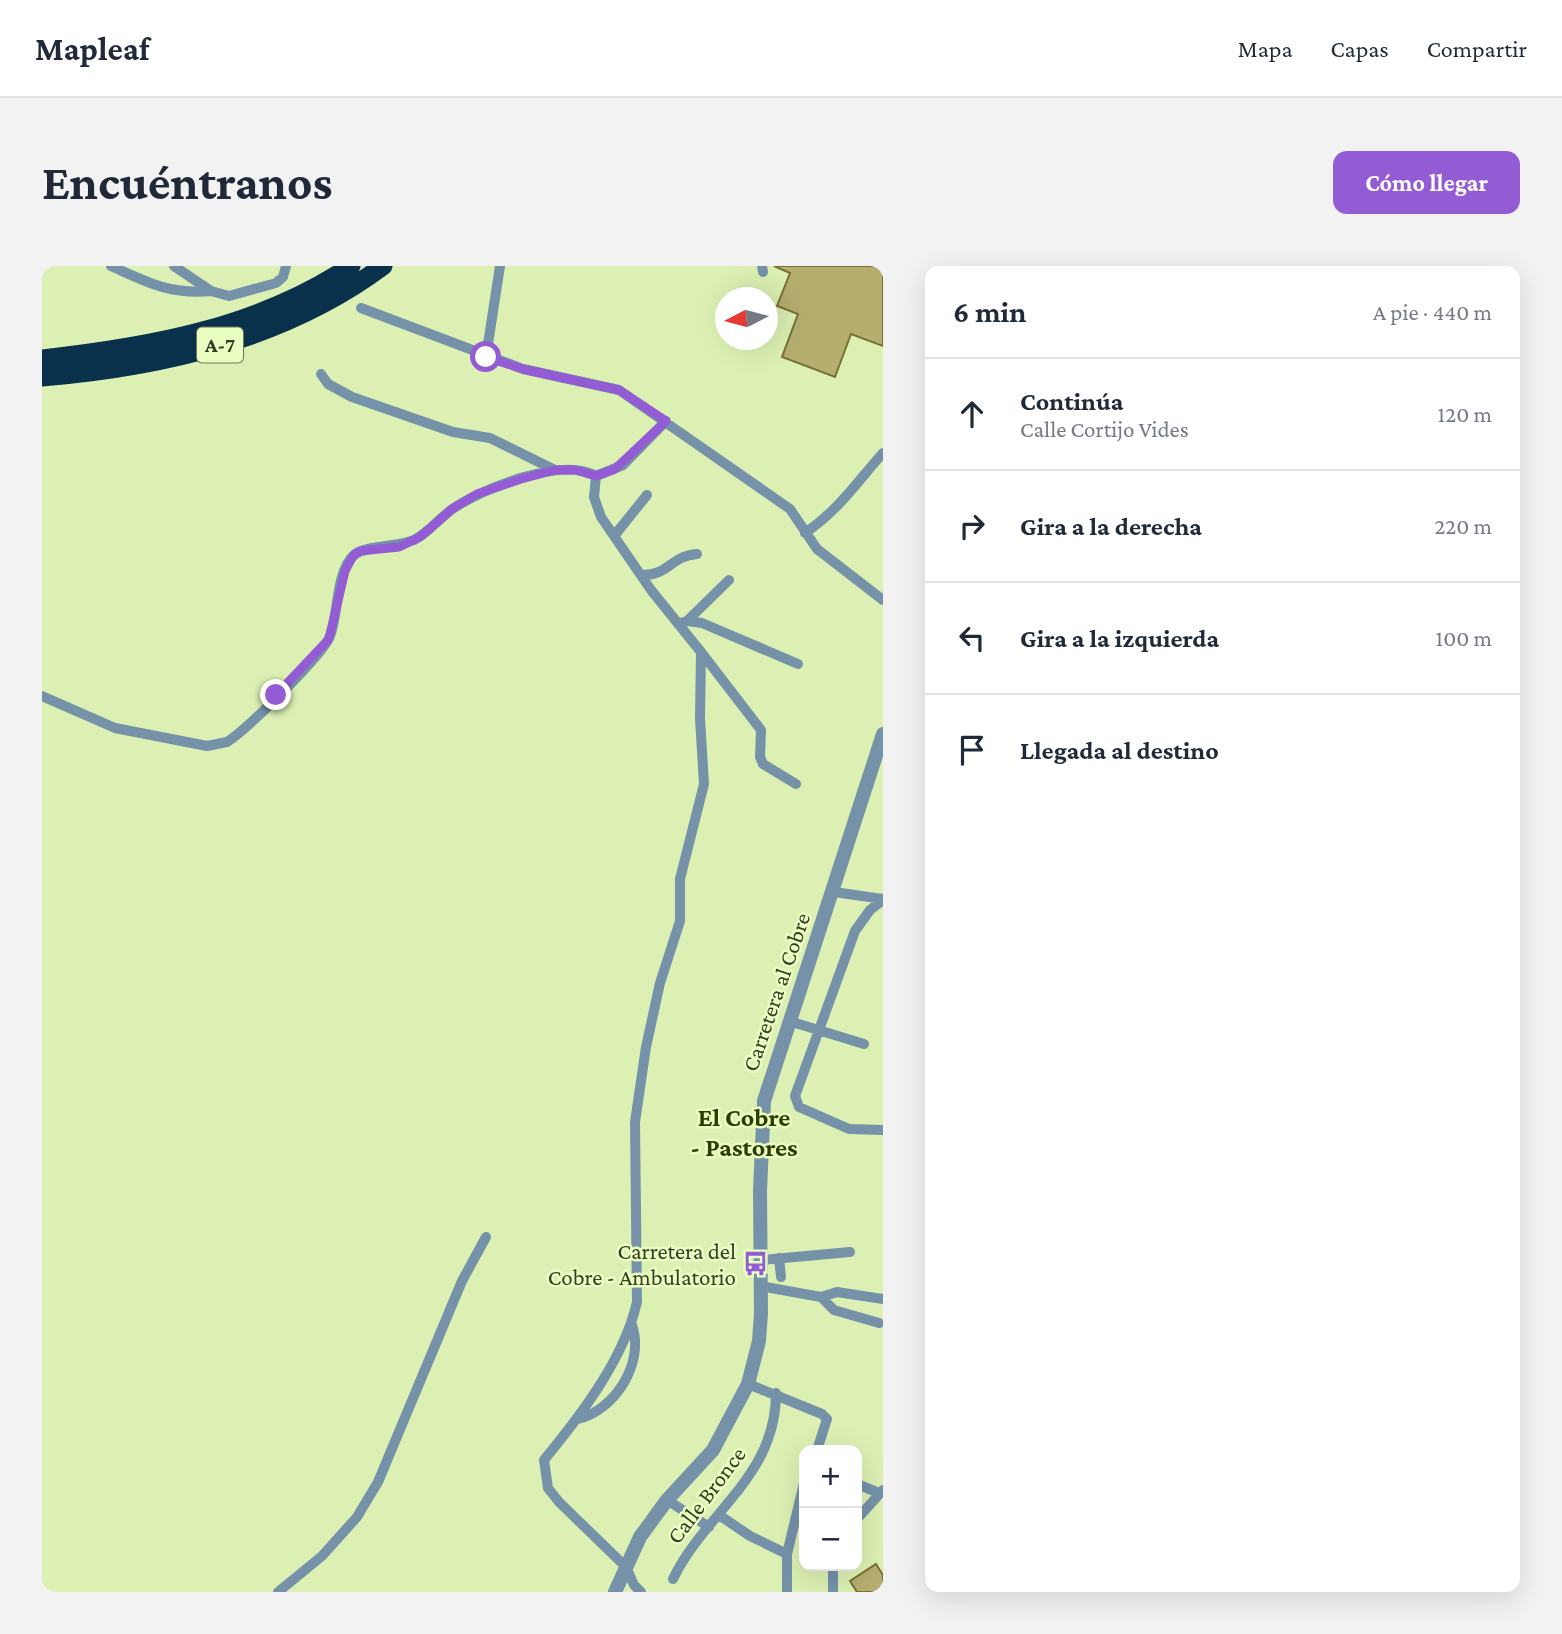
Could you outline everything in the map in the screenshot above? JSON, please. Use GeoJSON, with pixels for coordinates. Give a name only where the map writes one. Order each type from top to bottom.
{"type":"FeatureCollection","features":[{"type":"Feature","properties":{"kind":"highway","name":"A-7"},"geometry":{"type":"LineString","coordinates":[[42,359],[132,348],[204,332],[270,309],[351,266]]}},
{"type":"Feature","properties":{"kind":"highway","name":"A-7"},"geometry":{"type":"LineString","coordinates":[[42,377],[146,363],[226,343],[301,315],[353,287],[383,266]]}},
{"type":"Feature","properties":{"kind":"street"},"geometry":{"type":"LineString","coordinates":[[174,266],[211,291],[229,296],[276,283],[283,277],[286,266]]}},
{"type":"Feature","properties":{"kind":"street"},"geometry":{"type":"LineString","coordinates":[[486,357],[500,266]]}},
{"type":"Feature","properties":{"kind":"street"},"geometry":{"type":"LineString","coordinates":[[113,267],[167,290],[188,293],[211,291]]}},
{"type":"Feature","properties":{"kind":"street"},"geometry":{"type":"LineString","coordinates":[[361,308],[523,369],[619,390],[790,509],[817,549],[883,600]]}},
{"type":"Feature","properties":{"kind":"street"},"geometry":{"type":"LineString","coordinates":[[321,374],[328,384],[352,397],[453,432],[490,438],[555,470]]}},
{"type":"Feature","properties":{"kind":"street"},"geometry":{"type":"LineString","coordinates":[[42,696],[115,728],[207,746],[227,742],[329,639],[345,571],[353,556],[360,551],[399,547],[420,537],[452,509],[477,494],[555,470],[575,470],[596,476],[623,465],[666,421]]}},
{"type":"Feature","properties":{"kind":"street"},"geometry":{"type":"LineString","coordinates":[[805,533],[826,519],[868,474],[883,453]]}},
{"type":"Feature","properties":{"kind":"street"},"geometry":{"type":"LineString","coordinates":[[596,476],[596,508],[614,536],[640,575],[683,622],[701,652],[761,730],[760,757],[763,764],[796,784]]}},
{"type":"Feature","properties":{"kind":"street"},"geometry":{"type":"LineString","coordinates":[[614,536],[648,495]]}},
{"type":"Feature","properties":{"kind":"street"},"geometry":{"type":"LineString","coordinates":[[640,575],[659,574],[681,555],[697,554]]}},
{"type":"Feature","properties":{"kind":"street"},"geometry":{"type":"LineString","coordinates":[[683,622],[729,580]]}},
{"type":"Feature","properties":{"kind":"street"},"geometry":{"type":"LineString","coordinates":[[683,622],[702,623],[798,664]]}},
{"type":"Feature","properties":{"kind":"street"},"geometry":{"type":"LineString","coordinates":[[641,1592],[634,1586],[626,1567],[548,1488],[544,1460],[578,1419],[632,1325],[637,1302],[635,1122],[655,1006],[680,922],[680,879],[704,784],[701,652]]}},
{"type":"Feature","properties":{"kind":"street"},"geometry":{"type":"LineString","coordinates":[[700,693],[706,683],[722,680]]}},
{"type":"Feature","properties":{"kind":"street","name":"Carretera al Cobre"},"geometry":{"type":"LineString","coordinates":[[617,1591],[640,1537],[667,1500],[713,1450],[748,1384],[759,1341],[760,1191],[764,1101],[834,892],[883,734]]}},
{"type":"Feature","properties":{"kind":"street"},"geometry":{"type":"LineString","coordinates":[[834,892],[883,900]]}},
{"type":"Feature","properties":{"kind":"street"},"geometry":{"type":"LineString","coordinates":[[883,900],[870,910],[855,931],[795,1102],[799,1107],[849,1129],[883,1130]]}},
{"type":"Feature","properties":{"kind":"street"},"geometry":{"type":"LineString","coordinates":[[789,1021],[864,1045]]}},
{"type":"Feature","properties":{"kind":"street"},"geometry":{"type":"LineString","coordinates":[[278,1592],[322,1556],[357,1517],[378,1482],[462,1281],[486,1237]]}},
{"type":"Feature","properties":{"kind":"street"},"geometry":{"type":"LineString","coordinates":[[761,1260],[850,1252]]}},
{"type":"Feature","properties":{"kind":"street"},"geometry":{"type":"LineString","coordinates":[[779,1258],[781,1277]]}},
{"type":"Feature","properties":{"kind":"street"},"geometry":{"type":"LineString","coordinates":[[760,1286],[821,1297],[837,1292],[883,1299]]}},
{"type":"Feature","properties":{"kind":"street"},"geometry":{"type":"LineString","coordinates":[[821,1297],[834,1310],[878,1323]]}},
{"type":"Feature","properties":{"kind":"street"},"geometry":{"type":"LineString","coordinates":[[578,1419],[593,1415],[609,1403],[621,1386],[636,1350],[632,1325]]}},
{"type":"Feature","properties":{"kind":"street"},"geometry":{"type":"LineString","coordinates":[[748,1384],[776,1393],[827,1419],[819,1445]]}},
{"type":"Feature","properties":{"kind":"street","name":"Calle Bronce"},"geometry":{"type":"LineString","coordinates":[[673,1579],[761,1459],[774,1421],[776,1393]]}},
{"type":"Feature","properties":{"kind":"street"},"geometry":{"type":"LineString","coordinates":[[862,1486],[881,1492],[862,1514]]}},
{"type":"Feature","properties":{"kind":"street"},"geometry":{"type":"LineString","coordinates":[[667,1500],[709,1527]]}},
{"type":"Feature","properties":{"kind":"street"},"geometry":{"type":"LineString","coordinates":[[787,1592],[787,1554],[799,1504]]}},
{"type":"Feature","properties":{"kind":"street"},"geometry":{"type":"LineString","coordinates":[[719,1515],[750,1536],[787,1554]]}},
{"type":"Feature","properties":{"kind":"street"},"geometry":{"type":"LineString","coordinates":[[833,1571],[833,1592]]}},
{"type":"Feature","properties":{"kind":"building"},"geometry":{"type":"Polygon","coordinates":[[[774,266],[883,266],[883,346],[851,334],[835,377],[782,357],[798,314],[778,306],[790,273],[774,266]]]}},
{"type":"Feature","properties":{"kind":"building"},"geometry":{"type":"Polygon","coordinates":[[[876,1564],[883,1575],[883,1592],[857,1592],[850,1581],[876,1564]]]}},
{"type":"Feature","properties":{"kind":"place","name":"Carretera del Cobre - Ambulatorio"},"geometry":{"type":"Point","coordinates":[756,1264]}},
{"type":"Feature","properties":{"kind":"district","name":"El Cobre - Pastores"},"geometry":{"type":"Point","coordinates":[744,1132]}},
{"type":"Feature","properties":{"kind":"route"},"geometry":{"type":"LineString","coordinates":[[276,695],[329,639],[345,571],[353,556],[360,551],[399,547],[420,537],[452,509],[477,494],[521,479],[555,470],[589,472],[596,476],[615,469],[623,465],[666,421],[619,390],[523,369],[486,357]]}}]}
